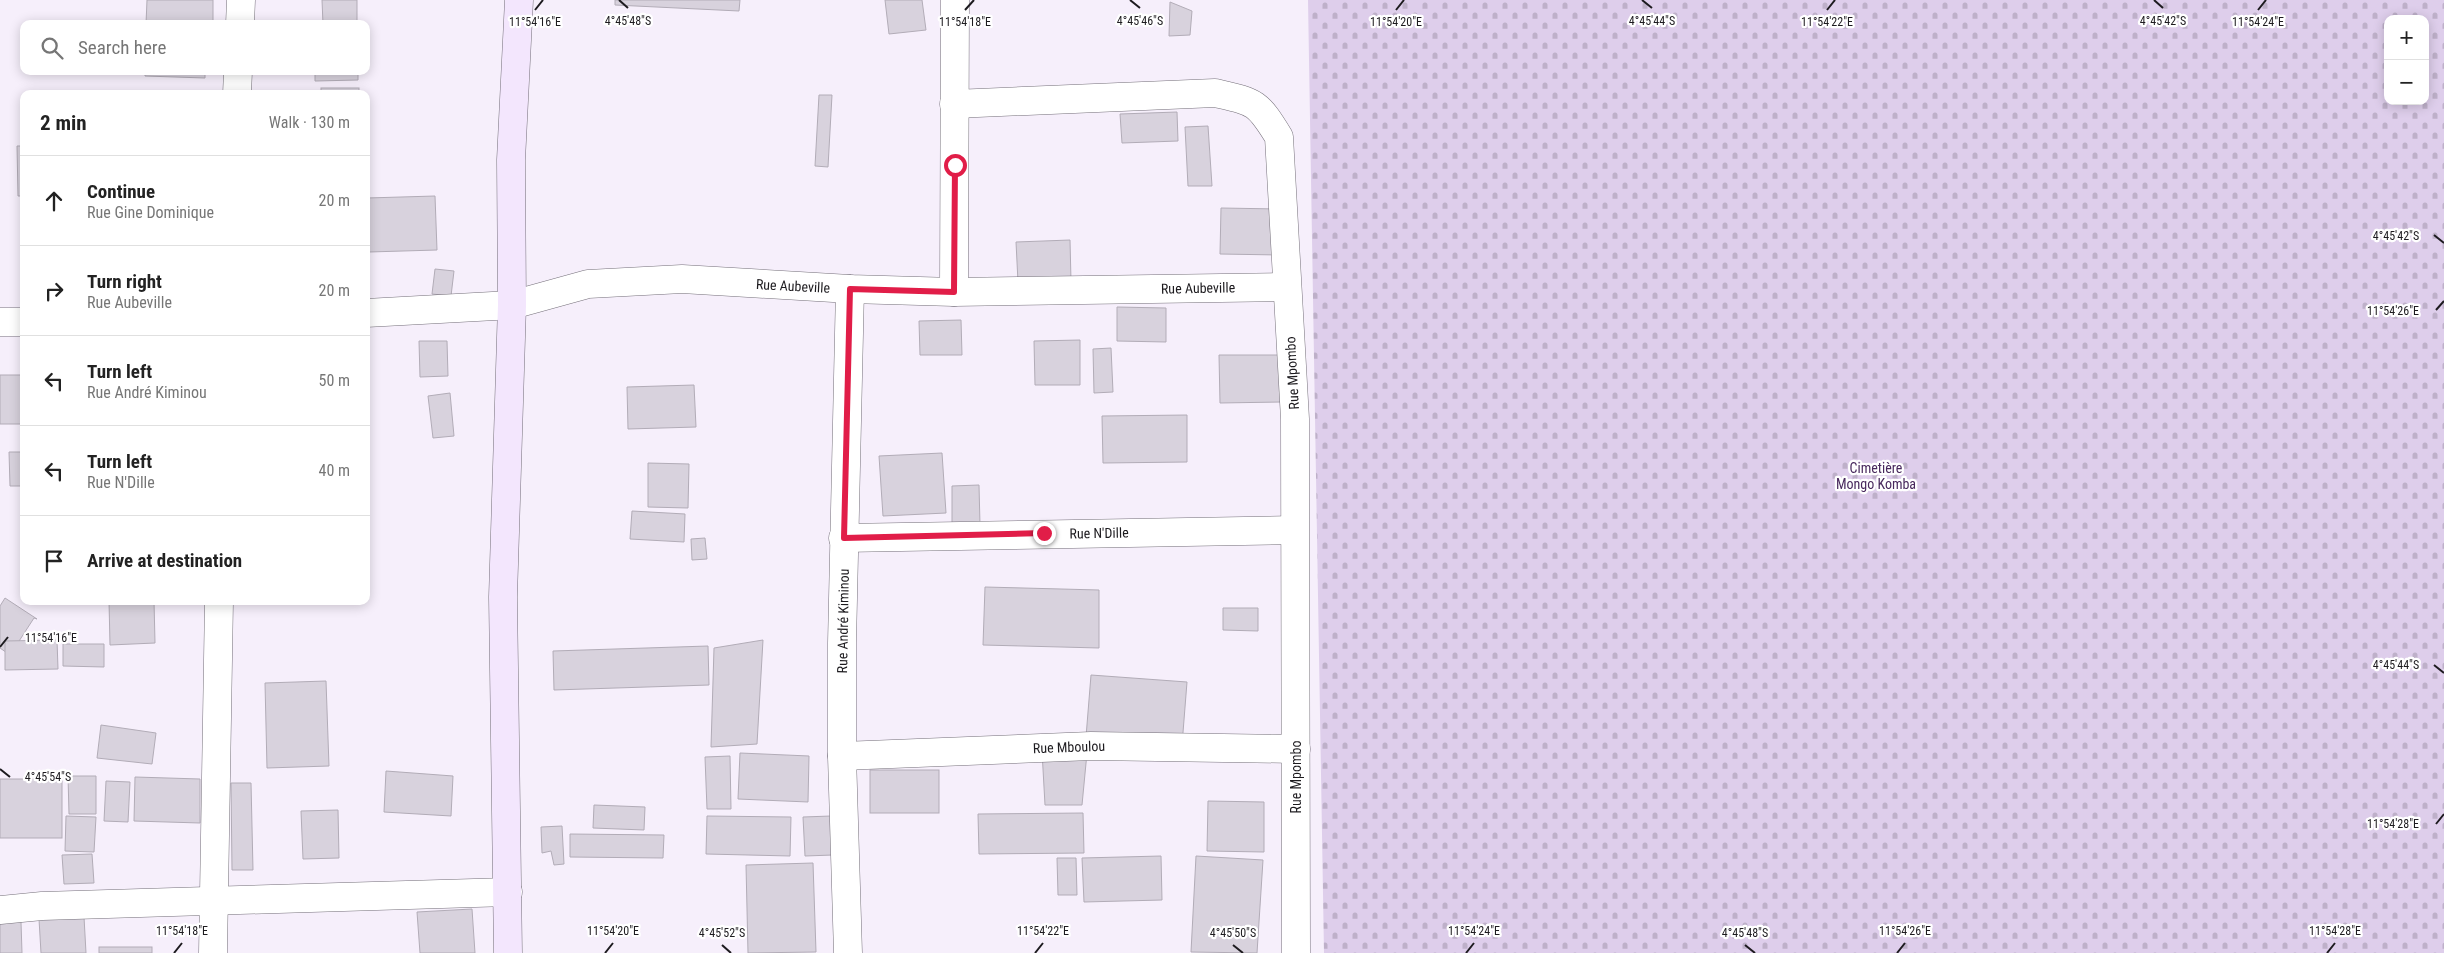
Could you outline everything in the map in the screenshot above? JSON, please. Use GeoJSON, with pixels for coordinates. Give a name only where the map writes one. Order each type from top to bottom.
{"type":"FeatureCollection","features":[{"type":"Feature","properties":{"kind":"street"},"geometry":{"type":"LineString","coordinates":[[240,20],[241,0]]}},
{"type":"Feature","properties":{"kind":"street"},"geometry":{"type":"LineString","coordinates":[[508,953],[503,598],[512,305],[510,160],[519,0]]}},
{"type":"Feature","properties":{"kind":"street"},"geometry":{"type":"LineString","coordinates":[[954,0],[954,292]]}},
{"type":"Feature","properties":{"kind":"street"},"geometry":{"type":"LineString","coordinates":[[237,90],[238,75]]}},
{"type":"Feature","properties":{"kind":"street","name":"Rue Mpombo"},"geometry":{"type":"LineString","coordinates":[[954,104],[1215,93],[1252,101],[1263,111],[1279,137],[1295,419],[1296,953]]}},
{"type":"Feature","properties":{"kind":"street","name":"Rue Aubeville"},"geometry":{"type":"LineString","coordinates":[[370,313],[512,305],[588,284],[682,279],[850,289],[954,292],[1287,286]]}},
{"type":"Feature","properties":{"kind":"street","name":"Rue André Kiminou"},"geometry":{"type":"LineString","coordinates":[[848,953],[842,756],[844,538],[850,289]]}},
{"type":"Feature","properties":{"kind":"street"},"geometry":{"type":"LineString","coordinates":[[0,322],[20,322]]}},
{"type":"Feature","properties":{"kind":"street","name":"Rue N'Dille"},"geometry":{"type":"LineString","coordinates":[[844,538],[1294,530]]}},
{"type":"Feature","properties":{"kind":"street"},"geometry":{"type":"LineString","coordinates":[[213,953],[219,605]]}},
{"type":"Feature","properties":{"kind":"street","name":"Rue Mboulou"},"geometry":{"type":"LineString","coordinates":[[842,756],[1091,746],[1296,750]]}},
{"type":"Feature","properties":{"kind":"street"},"geometry":{"type":"LineString","coordinates":[[0,910],[508,892]]}},
{"type":"Feature","properties":{"kind":"green space","name":"Cimetière Mongo Komba"},"geometry":{"type":"Polygon","coordinates":[[[1308,0],[2444,0],[2444,953],[1324,953],[1308,0]]]}},
{"type":"Feature","properties":{"kind":"building"},"geometry":{"type":"Polygon","coordinates":[[[147,0],[213,0],[213,20],[146,20],[147,0]]]}},
{"type":"Feature","properties":{"kind":"building"},"geometry":{"type":"Polygon","coordinates":[[[322,0],[357,0],[357,20],[323,20],[322,0]]]}},
{"type":"Feature","properties":{"kind":"building"},"geometry":{"type":"Polygon","coordinates":[[[615,0],[740,0],[739,11],[615,5],[615,0]]]}},
{"type":"Feature","properties":{"kind":"building"},"geometry":{"type":"Polygon","coordinates":[[[885,0],[922,0],[926,30],[889,34],[885,0]]]}},
{"type":"Feature","properties":{"kind":"building"},"geometry":{"type":"Polygon","coordinates":[[[1170,2],[1192,11],[1190,35],[1169,36],[1170,2]]]}},
{"type":"Feature","properties":{"kind":"building"},"geometry":{"type":"Polygon","coordinates":[[[205,75],[205,78],[145,76],[205,75]]]}},
{"type":"Feature","properties":{"kind":"building"},"geometry":{"type":"Polygon","coordinates":[[[315,75],[358,75],[358,80],[315,81],[315,75]]]}},
{"type":"Feature","properties":{"kind":"building"},"geometry":{"type":"Polygon","coordinates":[[[321,88],[359,88],[359,90],[321,90],[321,88]]]}},
{"type":"Feature","properties":{"kind":"building"},"geometry":{"type":"Polygon","coordinates":[[[819,95],[832,95],[828,167],[815,166],[819,95]]]}},
{"type":"Feature","properties":{"kind":"building"},"geometry":{"type":"Polygon","coordinates":[[[1177,112],[1178,141],[1122,143],[1120,114],[1177,112]]]}},
{"type":"Feature","properties":{"kind":"building"},"geometry":{"type":"Polygon","coordinates":[[[1208,126],[1212,186],[1188,186],[1185,127],[1208,126]]]}},
{"type":"Feature","properties":{"kind":"building"},"geometry":{"type":"Polygon","coordinates":[[[17,146],[20,146],[20,196],[18,196],[17,146]]]}},
{"type":"Feature","properties":{"kind":"building"},"geometry":{"type":"Polygon","coordinates":[[[435,196],[437,250],[370,252],[370,198],[435,196]]]}},
{"type":"Feature","properties":{"kind":"building"},"geometry":{"type":"Polygon","coordinates":[[[1221,208],[1279,209],[1279,255],[1220,254],[1221,208]]]}},
{"type":"Feature","properties":{"kind":"building"},"geometry":{"type":"Polygon","coordinates":[[[1070,240],[1071,281],[1018,282],[1016,242],[1070,240]]]}},
{"type":"Feature","properties":{"kind":"building"},"geometry":{"type":"Polygon","coordinates":[[[435,269],[454,271],[451,296],[432,294],[435,269]]]}},
{"type":"Feature","properties":{"kind":"building"},"geometry":{"type":"Polygon","coordinates":[[[1117,307],[1166,308],[1166,342],[1117,341],[1117,307]]]}},
{"type":"Feature","properties":{"kind":"building"},"geometry":{"type":"Polygon","coordinates":[[[961,320],[962,355],[920,355],[919,321],[961,320]]]}},
{"type":"Feature","properties":{"kind":"building"},"geometry":{"type":"Polygon","coordinates":[[[1080,340],[1080,385],[1035,385],[1034,341],[1080,340]]]}},
{"type":"Feature","properties":{"kind":"building"},"geometry":{"type":"Polygon","coordinates":[[[419,341],[447,341],[448,376],[420,377],[419,341]]]}},
{"type":"Feature","properties":{"kind":"building"},"geometry":{"type":"Polygon","coordinates":[[[1111,348],[1113,392],[1094,393],[1093,349],[1111,348]]]}},
{"type":"Feature","properties":{"kind":"building"},"geometry":{"type":"Polygon","coordinates":[[[1219,355],[1280,355],[1281,402],[1220,403],[1219,355]]]}},
{"type":"Feature","properties":{"kind":"building"},"geometry":{"type":"Polygon","coordinates":[[[0,375],[20,375],[20,424],[0,424],[0,375]]]}},
{"type":"Feature","properties":{"kind":"building"},"geometry":{"type":"Polygon","coordinates":[[[694,385],[696,427],[628,429],[627,387],[694,385]]]}},
{"type":"Feature","properties":{"kind":"building"},"geometry":{"type":"Polygon","coordinates":[[[450,393],[454,436],[433,438],[428,396],[450,393]]]}},
{"type":"Feature","properties":{"kind":"building"},"geometry":{"type":"Polygon","coordinates":[[[1187,415],[1187,462],[1103,463],[1102,416],[1187,415]]]}},
{"type":"Feature","properties":{"kind":"building"},"geometry":{"type":"Polygon","coordinates":[[[9,452],[20,452],[20,486],[10,486],[9,452]]]}},
{"type":"Feature","properties":{"kind":"building"},"geometry":{"type":"Polygon","coordinates":[[[942,453],[946,513],[883,516],[879,456],[942,453]]]}},
{"type":"Feature","properties":{"kind":"building"},"geometry":{"type":"Polygon","coordinates":[[[648,463],[689,464],[688,508],[648,507],[648,463]]]}},
{"type":"Feature","properties":{"kind":"building"},"geometry":{"type":"Polygon","coordinates":[[[979,485],[980,525],[952,525],[952,486],[979,485]]]}},
{"type":"Feature","properties":{"kind":"building"},"geometry":{"type":"Polygon","coordinates":[[[632,511],[685,514],[684,542],[630,539],[632,511]]]}},
{"type":"Feature","properties":{"kind":"building"},"geometry":{"type":"Polygon","coordinates":[[[705,538],[707,559],[692,560],[691,539],[705,538]]]}},
{"type":"Feature","properties":{"kind":"building"},"geometry":{"type":"Polygon","coordinates":[[[985,587],[1099,590],[1099,648],[983,645],[985,587]]]}},
{"type":"Feature","properties":{"kind":"building"},"geometry":{"type":"Polygon","coordinates":[[[5,598],[37,619],[34,618],[10,655],[0,648],[0,606],[5,598]]]}},
{"type":"Feature","properties":{"kind":"building"},"geometry":{"type":"Polygon","coordinates":[[[109,605],[154,605],[155,643],[110,645],[109,605]]]}},
{"type":"Feature","properties":{"kind":"building"},"geometry":{"type":"Polygon","coordinates":[[[1223,608],[1258,608],[1258,631],[1223,630],[1223,608]]]}},
{"type":"Feature","properties":{"kind":"building"},"geometry":{"type":"Polygon","coordinates":[[[57,640],[58,669],[5,670],[5,641],[57,640]]]}},
{"type":"Feature","properties":{"kind":"building"},"geometry":{"type":"Polygon","coordinates":[[[763,640],[757,744],[711,747],[714,648],[763,640]]]}},
{"type":"Feature","properties":{"kind":"building"},"geometry":{"type":"Polygon","coordinates":[[[63,644],[104,644],[104,667],[63,666],[63,644]]]}},
{"type":"Feature","properties":{"kind":"building"},"geometry":{"type":"Polygon","coordinates":[[[708,646],[709,685],[554,690],[553,651],[708,646]]]}},
{"type":"Feature","properties":{"kind":"building"},"geometry":{"type":"Polygon","coordinates":[[[1091,675],[1187,682],[1182,745],[1086,737],[1091,675]]]}},
{"type":"Feature","properties":{"kind":"building"},"geometry":{"type":"Polygon","coordinates":[[[326,681],[329,766],[267,768],[265,683],[326,681]]]}},
{"type":"Feature","properties":{"kind":"building"},"geometry":{"type":"Polygon","coordinates":[[[101,725],[156,733],[152,764],[97,758],[101,725]]]}},
{"type":"Feature","properties":{"kind":"building"},"geometry":{"type":"Polygon","coordinates":[[[1042,751],[1087,753],[1082,805],[1045,805],[1042,751]]]}},
{"type":"Feature","properties":{"kind":"building"},"geometry":{"type":"Polygon","coordinates":[[[740,753],[809,756],[808,802],[738,799],[740,753]]]}},
{"type":"Feature","properties":{"kind":"building"},"geometry":{"type":"Polygon","coordinates":[[[730,756],[731,809],[707,809],[705,757],[730,756]]]}},
{"type":"Feature","properties":{"kind":"building"},"geometry":{"type":"Polygon","coordinates":[[[870,770],[939,770],[939,813],[870,813],[870,770]]]}},
{"type":"Feature","properties":{"kind":"building"},"geometry":{"type":"Polygon","coordinates":[[[386,771],[453,776],[451,816],[384,812],[386,771]]]}},
{"type":"Feature","properties":{"kind":"building"},"geometry":{"type":"Polygon","coordinates":[[[68,776],[96,776],[96,814],[69,814],[68,776]]]}},
{"type":"Feature","properties":{"kind":"building"},"geometry":{"type":"Polygon","coordinates":[[[135,777],[200,779],[200,823],[134,821],[135,777]]]}},
{"type":"Feature","properties":{"kind":"building"},"geometry":{"type":"Polygon","coordinates":[[[0,779],[62,779],[62,838],[0,838],[0,779]]]}},
{"type":"Feature","properties":{"kind":"building"},"geometry":{"type":"Polygon","coordinates":[[[106,781],[130,782],[128,822],[104,821],[106,781]]]}},
{"type":"Feature","properties":{"kind":"building"},"geometry":{"type":"Polygon","coordinates":[[[231,783],[251,783],[253,870],[232,870],[231,783]]]}},
{"type":"Feature","properties":{"kind":"building"},"geometry":{"type":"Polygon","coordinates":[[[1208,801],[1264,802],[1264,852],[1207,851],[1208,801]]]}},
{"type":"Feature","properties":{"kind":"building"},"geometry":{"type":"Polygon","coordinates":[[[594,805],[645,807],[644,830],[593,828],[594,805]]]}},
{"type":"Feature","properties":{"kind":"building"},"geometry":{"type":"Polygon","coordinates":[[[338,810],[339,858],[303,859],[301,811],[338,810]]]}},
{"type":"Feature","properties":{"kind":"building"},"geometry":{"type":"Polygon","coordinates":[[[1083,813],[1084,853],[979,854],[978,814],[1083,813]]]}},
{"type":"Feature","properties":{"kind":"building"},"geometry":{"type":"Polygon","coordinates":[[[66,816],[96,817],[94,852],[65,851],[66,816]]]}},
{"type":"Feature","properties":{"kind":"building"},"geometry":{"type":"Polygon","coordinates":[[[707,816],[791,817],[790,856],[706,854],[707,816]]]}},
{"type":"Feature","properties":{"kind":"building"},"geometry":{"type":"Polygon","coordinates":[[[831,816],[833,855],[805,856],[803,817],[831,816]]]}},
{"type":"Feature","properties":{"kind":"building"},"geometry":{"type":"Polygon","coordinates":[[[562,826],[564,864],[554,865],[551,851],[542,853],[541,827],[562,826]]]}},
{"type":"Feature","properties":{"kind":"building"},"geometry":{"type":"Polygon","coordinates":[[[570,834],[664,835],[663,858],[570,857],[570,834]]]}},
{"type":"Feature","properties":{"kind":"building"},"geometry":{"type":"Polygon","coordinates":[[[92,854],[94,883],[64,884],[62,855],[92,854]]]}},
{"type":"Feature","properties":{"kind":"building"},"geometry":{"type":"Polygon","coordinates":[[[1161,856],[1162,900],[1084,902],[1082,858],[1161,856]]]}},
{"type":"Feature","properties":{"kind":"building"},"geometry":{"type":"Polygon","coordinates":[[[1196,856],[1263,860],[1257,953],[1191,952],[1196,856]]]}},
{"type":"Feature","properties":{"kind":"building"},"geometry":{"type":"Polygon","coordinates":[[[1057,858],[1076,858],[1077,895],[1058,895],[1057,858]]]}},
{"type":"Feature","properties":{"kind":"building"},"geometry":{"type":"Polygon","coordinates":[[[813,863],[816,952],[748,953],[746,865],[813,863]]]}},
{"type":"Feature","properties":{"kind":"building"},"geometry":{"type":"Polygon","coordinates":[[[472,909],[475,953],[420,953],[417,912],[472,909]]]}},
{"type":"Feature","properties":{"kind":"building"},"geometry":{"type":"Polygon","coordinates":[[[84,917],[86,953],[41,953],[39,919],[84,917]]]}},
{"type":"Feature","properties":{"kind":"building"},"geometry":{"type":"Polygon","coordinates":[[[0,922],[21,922],[22,953],[0,953],[0,922]]]}},
{"type":"Feature","properties":{"kind":"building"},"geometry":{"type":"Polygon","coordinates":[[[99,947],[152,947],[152,953],[99,953],[99,947]]]}},
{"type":"Feature","properties":{"kind":"route"},"geometry":{"type":"LineString","coordinates":[[955,165],[952,254],[954,292],[850,289],[844,538],[1044,533]]}}]}
